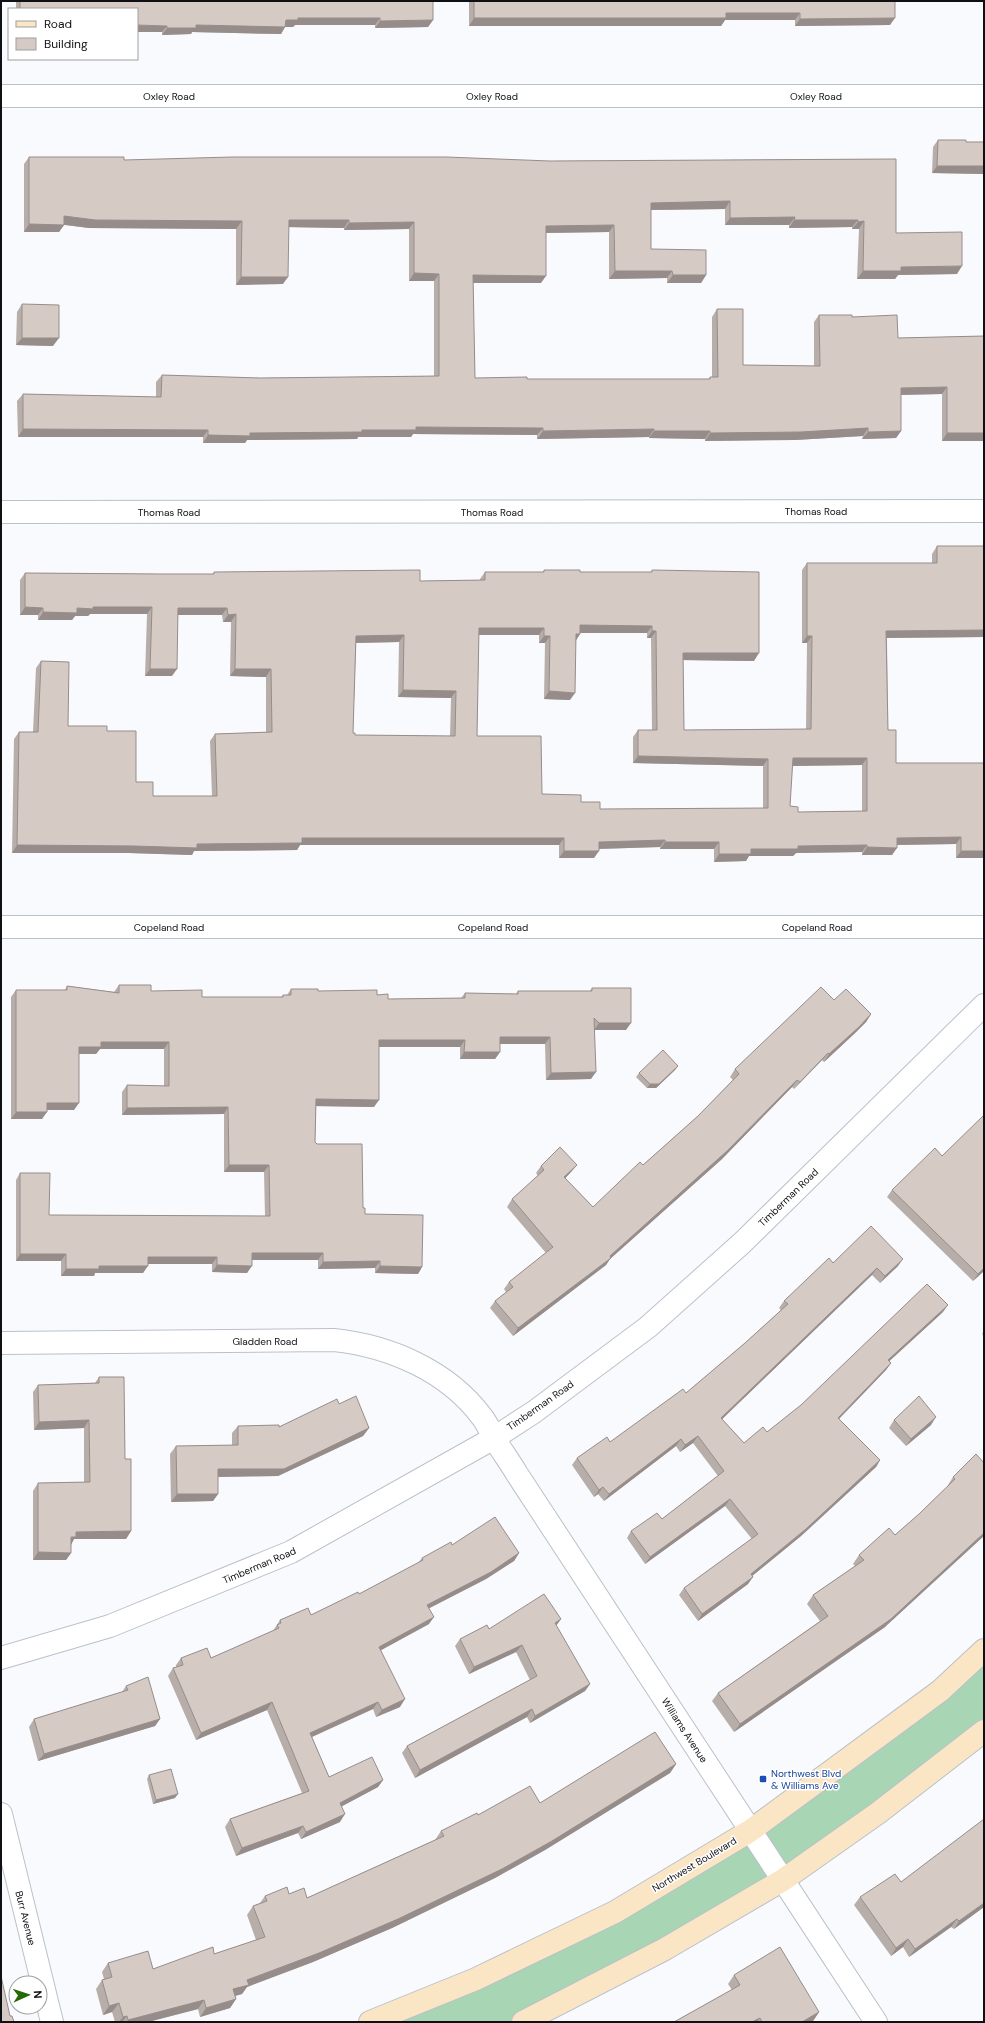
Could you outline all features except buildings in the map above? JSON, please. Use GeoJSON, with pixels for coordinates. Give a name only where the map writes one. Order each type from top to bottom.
{"type":"FeatureCollection","features":[{"type":"Feature","properties":{"kind":"main road","name":"Northwest Boulevard"},"geometry":{"type":"LineString","coordinates":[[370,2022],[476,1980],[614,1912],[750,1831],[940,1691],[984,1650]]}},
{"type":"Feature","properties":{"kind":"main road"},"geometry":{"type":"LineString","coordinates":[[523,2022],[565,2002],[665,1948],[783,1880],[878,1813],[984,1731]]}},
{"type":"Feature","properties":{"kind":"street","name":"Oxley Road"},"geometry":{"type":"LineString","coordinates":[[1,96],[984,96]]}},
{"type":"Feature","properties":{"kind":"street","name":"Thomas Road"},"geometry":{"type":"LineString","coordinates":[[1,512],[984,511]]}},
{"type":"Feature","properties":{"kind":"street","name":"Copeland Road"},"geometry":{"type":"LineString","coordinates":[[1,927],[984,927]]}},
{"type":"Feature","properties":{"kind":"street","name":"Timberman Road"},"geometry":{"type":"LineString","coordinates":[[1,1658],[110,1626],[291,1552],[494,1438],[534,1412],[648,1327],[742,1243],[984,1005]]}},
{"type":"Feature","properties":{"kind":"street","name":"Gladden Road"},"geometry":{"type":"LineString","coordinates":[[1,1343],[334,1340],[355,1343],[383,1349],[417,1364],[450,1385],[466,1398],[480,1415],[494,1438]]}},
{"type":"Feature","properties":{"kind":"street","name":"Williams Avenue"},"geometry":{"type":"LineString","coordinates":[[494,1438],[876,2022]]}},
{"type":"Feature","properties":{"kind":"street","name":"Burr Avenue"},"geometry":{"type":"LineString","coordinates":[[1,1814],[52,2022]]}},
{"type":"Feature","properties":{"kind":"green space"},"geometry":{"type":"Polygon","coordinates":[[[984,1650],[984,1731],[878,1813],[523,2022],[370,2022],[476,1979],[750,1831],[984,1650]]]}},
{"type":"Feature","properties":{"kind":"place","name":"Northwest Blvd & Williams Ave"},"geometry":{"type":"Point","coordinates":[763,1779]}}]}
